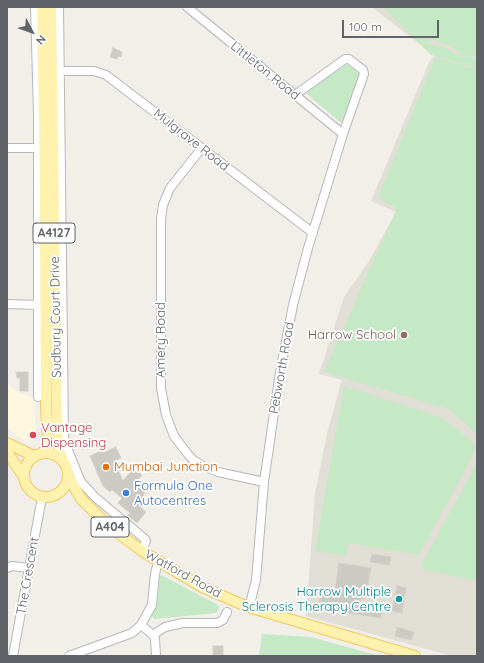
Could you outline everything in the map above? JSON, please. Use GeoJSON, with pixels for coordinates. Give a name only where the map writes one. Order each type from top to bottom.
{"type":"FeatureCollection","features":[{"type":"Feature","properties":{"kind":"main road","name":"Sudbury Court Drive"},"geometry":{"type":"LineString","coordinates":[[38,455],[46,449],[48,444],[46,407],[42,7]]}},
{"type":"Feature","properties":{"kind":"main road","name":"Sudbury Court Drive"},"geometry":{"type":"LineString","coordinates":[[51,7],[56,95],[61,426],[58,443],[61,458]]}},
{"type":"Feature","properties":{"kind":"main road"},"geometry":{"type":"LineString","coordinates":[[7,443],[38,455]]}},
{"type":"Feature","properties":{"kind":"main road"},"geometry":{"type":"LineString","coordinates":[[7,452],[24,477],[29,490],[42,497],[50,496],[59,492],[66,484],[68,476],[67,469],[61,458],[50,453],[38,455],[28,463],[25,469],[24,477]]}},
{"type":"Feature","properties":{"kind":"main road","name":"Watford Road"},"geometry":{"type":"LineString","coordinates":[[68,476],[84,502]]}},
{"type":"Feature","properties":{"kind":"main road","name":"Watford Road"},"geometry":{"type":"LineString","coordinates":[[59,492],[70,494],[84,502],[110,527],[142,551],[202,587],[248,607],[416,656]]}},
{"type":"Feature","properties":{"kind":"street","name":"Sudbury Court Drive"},"geometry":{"type":"LineString","coordinates":[[35,7],[38,148],[38,397]]}},
{"type":"Feature","properties":{"kind":"street","name":"Sudbury Court Drive"},"geometry":{"type":"LineString","coordinates":[[56,95],[60,71],[59,7]]}},
{"type":"Feature","properties":{"kind":"street","name":"Littleton Road"},"geometry":{"type":"LineString","coordinates":[[187,7],[343,134]]}},
{"type":"Feature","properties":{"kind":"street","name":"Pebworth Road"},"geometry":{"type":"LineString","coordinates":[[248,607],[256,580],[264,482],[280,372],[294,305],[313,233],[343,134],[364,74],[363,70],[349,59],[345,59],[295,95]]}},
{"type":"Feature","properties":{"kind":"street","name":"Mulgrave Road"},"geometry":{"type":"LineString","coordinates":[[60,71],[94,70],[106,75],[313,233]]}},
{"type":"Feature","properties":{"kind":"street"},"geometry":{"type":"LineString","coordinates":[[7,148],[38,148]]}},
{"type":"Feature","properties":{"kind":"street","name":"Amery Road"},"geometry":{"type":"LineString","coordinates":[[201,148],[170,188],[163,205],[161,219],[161,388],[166,416],[174,436],[193,460],[218,472],[264,482]]}},
{"type":"Feature","properties":{"kind":"street"},"geometry":{"type":"LineString","coordinates":[[7,304],[39,304]]}},
{"type":"Feature","properties":{"kind":"street"},"geometry":{"type":"LineString","coordinates":[[61,426],[65,443],[81,482],[95,497],[145,539],[146,541],[142,551]]}},
{"type":"Feature","properties":{"kind":"street","name":"The Crescent"},"geometry":{"type":"LineString","coordinates":[[13,656],[42,497]]}},
{"type":"Feature","properties":{"kind":"street"},"geometry":{"type":"LineString","coordinates":[[84,502],[95,497]]}},
{"type":"Feature","properties":{"kind":"street"},"geometry":{"type":"LineString","coordinates":[[68,656],[132,633],[141,624],[152,605],[155,574],[160,562]]}},
{"type":"Feature","properties":{"kind":"street"},"geometry":{"type":"LineString","coordinates":[[7,568],[12,566],[29,568]]}},
{"type":"Feature","properties":{"kind":"street"},"geometry":{"type":"LineString","coordinates":[[153,635],[165,627],[183,623],[217,623],[223,620],[227,612]]}},
{"type":"Feature","properties":{"kind":"street"},"geometry":{"type":"LineString","coordinates":[[141,624],[153,635],[155,639],[156,656]]}},
{"type":"Feature","properties":{"kind":"shaded area","name":"Harrow School"},"geometry":{"type":"Polygon","coordinates":[[[372,7],[477,7],[477,656],[452,656],[306,616],[315,494],[327,433],[342,380],[319,374],[344,297],[369,261],[396,212],[371,201],[429,62],[438,51],[418,43],[372,7]]]}},
{"type":"Feature","properties":{"kind":"shaded area"},"geometry":{"type":"Polygon","coordinates":[[[7,383],[16,391],[34,399],[36,437],[26,442],[7,428],[7,383]]]}},
{"type":"Feature","properties":{"kind":"green space"},"geometry":{"type":"Polygon","coordinates":[[[383,7],[477,7],[477,57],[464,55],[448,45],[435,40],[422,43],[445,47],[453,53],[477,59],[477,68],[431,55],[383,7]]]}},
{"type":"Feature","properties":{"kind":"green space"},"geometry":{"type":"Polygon","coordinates":[[[435,58],[477,69],[477,434],[449,409],[324,372],[397,208],[378,198],[435,58]]]}},
{"type":"Feature","properties":{"kind":"green space"},"geometry":{"type":"Polygon","coordinates":[[[345,65],[348,65],[360,75],[344,120],[340,122],[307,94],[307,92],[345,65]]]}},
{"type":"Feature","properties":{"kind":"green space"},"geometry":{"type":"Polygon","coordinates":[[[344,386],[443,418],[476,445],[472,457],[419,555],[349,543],[345,556],[315,551],[344,386]]]}},
{"type":"Feature","properties":{"kind":"green space"},"geometry":{"type":"Polygon","coordinates":[[[477,463],[477,581],[422,569],[422,564],[477,463]]]}},
{"type":"Feature","properties":{"kind":"green space"},"geometry":{"type":"Polygon","coordinates":[[[161,575],[218,605],[219,608],[216,613],[155,619],[152,616],[158,597],[159,577],[161,575]]]}},
{"type":"Feature","properties":{"kind":"green space"},"geometry":{"type":"Polygon","coordinates":[[[262,634],[311,637],[379,656],[259,656],[262,634]]]}},
{"type":"Feature","properties":{"kind":"building"},"geometry":{"type":"Polygon","coordinates":[[[113,48],[122,52],[121,57],[118,56],[117,59],[110,57],[113,48]]]}},
{"type":"Feature","properties":{"kind":"building"},"geometry":{"type":"Polygon","coordinates":[[[16,372],[28,372],[28,391],[20,391],[20,378],[17,378],[16,372]]]}},
{"type":"Feature","properties":{"kind":"building"},"geometry":{"type":"Polygon","coordinates":[[[116,447],[121,458],[114,461],[123,481],[133,469],[142,475],[137,485],[146,488],[140,507],[146,512],[137,523],[128,515],[130,513],[118,503],[122,498],[112,490],[110,492],[103,486],[90,456],[101,451],[103,453],[116,447]]]}},
{"type":"Feature","properties":{"kind":"building"},"geometry":{"type":"Polygon","coordinates":[[[372,554],[391,557],[389,565],[370,562],[372,554]]]}},
{"type":"Feature","properties":{"kind":"building"},"geometry":{"type":"Polygon","coordinates":[[[339,563],[371,568],[365,599],[361,599],[359,609],[382,613],[381,618],[318,608],[321,589],[335,591],[339,563]]]}},
{"type":"Feature","properties":{"kind":"building","name":"Harrow Multiple Sclerosis Therapy Centre"},"geometry":{"type":"Polygon","coordinates":[[[397,586],[406,588],[402,613],[392,611],[397,586]]]}},
{"type":"Feature","properties":{"kind":"building"},"geometry":{"type":"Polygon","coordinates":[[[397,627],[414,632],[411,640],[395,636],[397,627]]]}},
{"type":"Feature","properties":{"kind":"building"},"geometry":{"type":"Polygon","coordinates":[[[213,646],[223,646],[223,656],[213,656],[213,646]]]}},
{"type":"Feature","properties":{"kind":"place","name":"Harrow School"},"geometry":{"type":"Point","coordinates":[404,335]}},
{"type":"Feature","properties":{"kind":"place","name":"Vantage Dispensing"},"geometry":{"type":"Point","coordinates":[33,435]}},
{"type":"Feature","properties":{"kind":"place","name":"Mumbai Junction"},"geometry":{"type":"Point","coordinates":[106,467]}},
{"type":"Feature","properties":{"kind":"place","name":"Formula One Autocentres"},"geometry":{"type":"Point","coordinates":[126,493]}},
{"type":"Feature","properties":{"kind":"place","name":"Harrow Multiple Sclerosis Therapy Centre"},"geometry":{"type":"Point","coordinates":[399,599]}}]}
